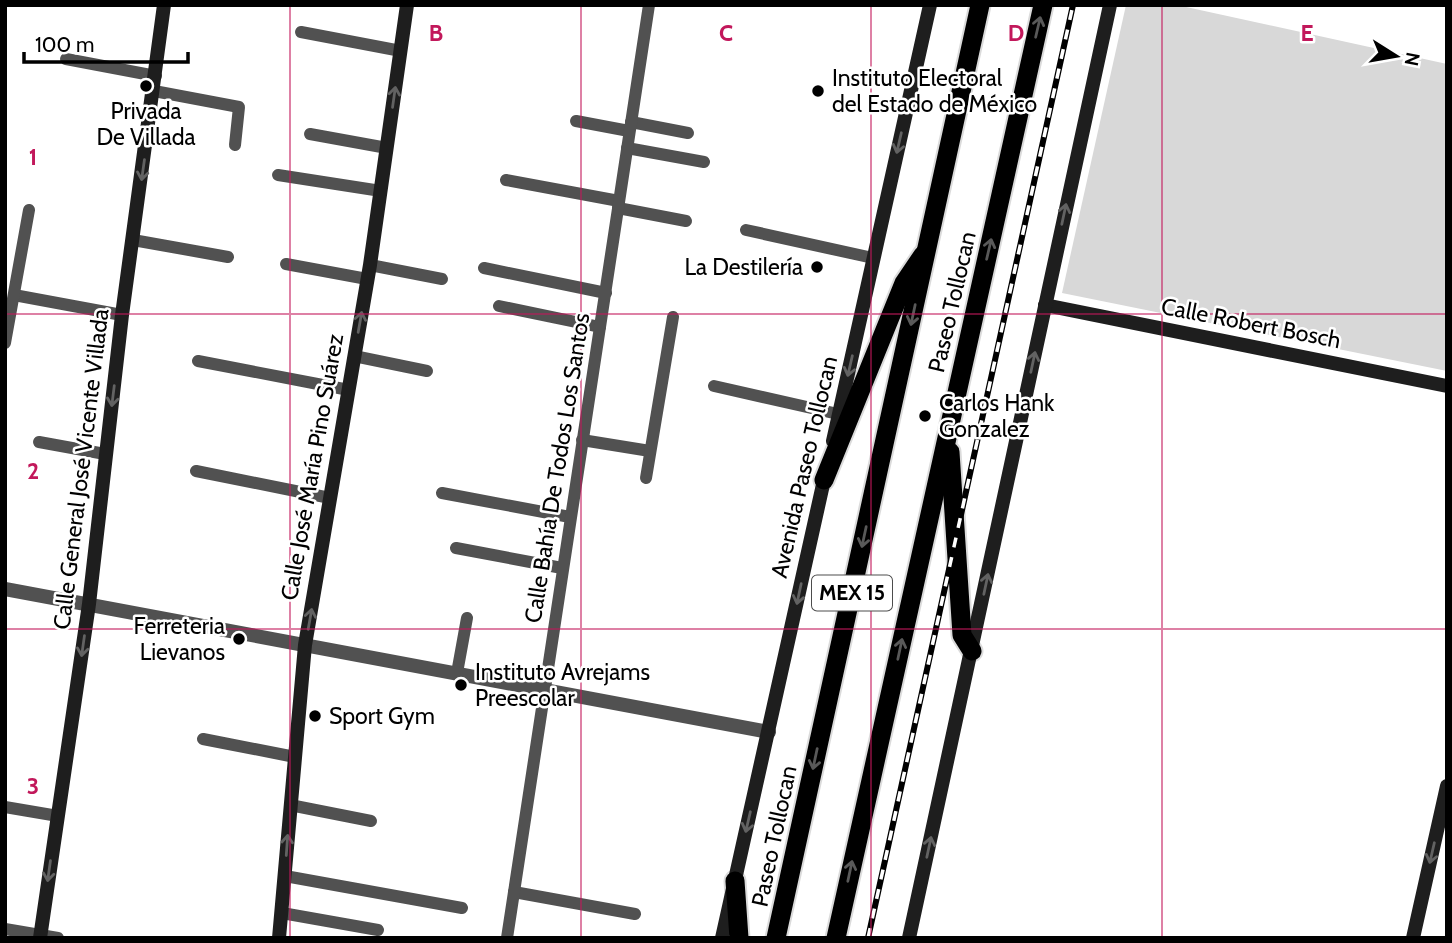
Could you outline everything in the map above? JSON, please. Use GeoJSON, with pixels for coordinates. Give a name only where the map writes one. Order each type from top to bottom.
{"type":"FeatureCollection","features":[{"type":"Feature","properties":{"kind":"highway","name":"Paseo Tollocan"},"geometry":{"type":"LineString","coordinates":[[776,938],[980,5]]}},
{"type":"Feature","properties":{"kind":"highway","name":"Paseo Tollocan"},"geometry":{"type":"LineString","coordinates":[[836,938],[1043,5]]}},
{"type":"Feature","properties":{"kind":"highway"},"geometry":{"type":"LineString","coordinates":[[824,480],[904,283],[928,248]]}},
{"type":"Feature","properties":{"kind":"highway"},"geometry":{"type":"LineString","coordinates":[[949,425],[962,635],[972,651]]}},
{"type":"Feature","properties":{"kind":"highway"},"geometry":{"type":"LineString","coordinates":[[735,881],[739,938]]}},
{"type":"Feature","properties":{"kind":"main road","name":"Calle General José Vicente Villada"},"geometry":{"type":"LineString","coordinates":[[40,936],[89,604],[122,315],[164,5]]}},
{"type":"Feature","properties":{"kind":"main road","name":"Calle José María Pino Suárez"},"geometry":{"type":"LineString","coordinates":[[279,938],[305,645],[369,272],[407,5]]}},
{"type":"Feature","properties":{"kind":"main road","name":"Avenida Paseo Tollocan"},"geometry":{"type":"LineString","coordinates":[[722,938],[930,5]]}},
{"type":"Feature","properties":{"kind":"main road"},"geometry":{"type":"LineString","coordinates":[[909,938],[1110,5]]}},
{"type":"Feature","properties":{"kind":"main road","name":"Calle Robert Bosch"},"geometry":{"type":"LineString","coordinates":[[1045,305],[1447,386]]}},
{"type":"Feature","properties":{"kind":"main road"},"geometry":{"type":"LineString","coordinates":[[1413,938],[1447,786]]}},
{"type":"Feature","properties":{"kind":"street","name":"Calle Bahía De Todos Los Santos"},"geometry":{"type":"LineString","coordinates":[[507,938],[649,5]]}},
{"type":"Feature","properties":{"kind":"street"},"geometry":{"type":"LineString","coordinates":[[301,32],[401,51]]}},
{"type":"Feature","properties":{"kind":"street"},"geometry":{"type":"LineString","coordinates":[[65,59],[240,107],[235,145]]}},
{"type":"Feature","properties":{"kind":"street"},"geometry":{"type":"LineString","coordinates":[[576,121],[688,133]]}},
{"type":"Feature","properties":{"kind":"street"},"geometry":{"type":"LineString","coordinates":[[310,134],[387,148]]}},
{"type":"Feature","properties":{"kind":"street"},"geometry":{"type":"LineString","coordinates":[[627,148],[704,162]]}},
{"type":"Feature","properties":{"kind":"street"},"geometry":{"type":"LineString","coordinates":[[278,175],[381,191]]}},
{"type":"Feature","properties":{"kind":"street"},"geometry":{"type":"LineString","coordinates":[[506,180],[686,221]]}},
{"type":"Feature","properties":{"kind":"street"},"geometry":{"type":"LineString","coordinates":[[5,343],[10,301],[29,210]]}},
{"type":"Feature","properties":{"kind":"street"},"geometry":{"type":"LineString","coordinates":[[746,230],[873,258]]}},
{"type":"Feature","properties":{"kind":"street"},"geometry":{"type":"LineString","coordinates":[[133,240],[228,257]]}},
{"type":"Feature","properties":{"kind":"street"},"geometry":{"type":"LineString","coordinates":[[286,264],[442,279]]}},
{"type":"Feature","properties":{"kind":"street"},"geometry":{"type":"LineString","coordinates":[[484,268],[606,293]]}},
{"type":"Feature","properties":{"kind":"street"},"geometry":{"type":"LineString","coordinates":[[10,301],[122,315]]}},
{"type":"Feature","properties":{"kind":"street"},"geometry":{"type":"LineString","coordinates":[[499,306],[600,327]]}},
{"type":"Feature","properties":{"kind":"street"},"geometry":{"type":"LineString","coordinates":[[646,478],[673,317]]}},
{"type":"Feature","properties":{"kind":"street"},"geometry":{"type":"LineString","coordinates":[[354,356],[427,370]]}},
{"type":"Feature","properties":{"kind":"street"},"geometry":{"type":"LineString","coordinates":[[198,360],[349,390]]}},
{"type":"Feature","properties":{"kind":"street"},"geometry":{"type":"LineString","coordinates":[[714,386],[838,414]]}},
{"type":"Feature","properties":{"kind":"street"},"geometry":{"type":"LineString","coordinates":[[582,440],[650,451]]}},
{"type":"Feature","properties":{"kind":"street"},"geometry":{"type":"LineString","coordinates":[[39,442],[106,454]]}},
{"type":"Feature","properties":{"kind":"street"},"geometry":{"type":"LineString","coordinates":[[195,471],[330,498]]}},
{"type":"Feature","properties":{"kind":"street"},"geometry":{"type":"LineString","coordinates":[[442,493],[570,517]]}},
{"type":"Feature","properties":{"kind":"street"},"geometry":{"type":"LineString","coordinates":[[456,548],[562,568]]}},
{"type":"Feature","properties":{"kind":"street"},"geometry":{"type":"LineString","coordinates":[[5,589],[769,732]]}},
{"type":"Feature","properties":{"kind":"street"},"geometry":{"type":"LineString","coordinates":[[457,673],[467,618]]}},
{"type":"Feature","properties":{"kind":"street"},"geometry":{"type":"LineString","coordinates":[[203,739],[295,757]]}},
{"type":"Feature","properties":{"kind":"street"},"geometry":{"type":"LineString","coordinates":[[290,805],[371,821]]}},
{"type":"Feature","properties":{"kind":"street"},"geometry":{"type":"LineString","coordinates":[[5,807],[58,816]]}},
{"type":"Feature","properties":{"kind":"street"},"geometry":{"type":"LineString","coordinates":[[285,876],[462,908]]}},
{"type":"Feature","properties":{"kind":"street"},"geometry":{"type":"LineString","coordinates":[[514,891],[635,914]]}},
{"type":"Feature","properties":{"kind":"street"},"geometry":{"type":"LineString","coordinates":[[282,913],[379,930]]}},
{"type":"Feature","properties":{"kind":"street"},"geometry":{"type":"LineString","coordinates":[[5,929],[58,938]]}},
{"type":"Feature","properties":{"kind":"shaded area"},"geometry":{"type":"Polygon","coordinates":[[[1126,5],[1177,5],[1447,64],[1447,371],[1062,293],[1126,5]]]}},
{"type":"Feature","properties":{"kind":"railway"},"geometry":{"type":"LineString","coordinates":[[868,938],[1073,5]]}},
{"type":"Feature","properties":{"kind":"place","name":"Privada De Villada"},"geometry":{"type":"Point","coordinates":[146,86]}},
{"type":"Feature","properties":{"kind":"place","name":"Instituto Electoral del Estado de México"},"geometry":{"type":"Point","coordinates":[818,91]}},
{"type":"Feature","properties":{"kind":"place","name":"La Destilería"},"geometry":{"type":"Point","coordinates":[817,267]}},
{"type":"Feature","properties":{"kind":"place","name":"Carlos Hank Gonzalez"},"geometry":{"type":"Point","coordinates":[925,416]}},
{"type":"Feature","properties":{"kind":"place","name":"Ferreteria Lievanos"},"geometry":{"type":"Point","coordinates":[239,639]}},
{"type":"Feature","properties":{"kind":"place","name":"Instituto Avrejams Preescolar"},"geometry":{"type":"Point","coordinates":[461,685]}},
{"type":"Feature","properties":{"kind":"place","name":"Sport Gym"},"geometry":{"type":"Point","coordinates":[315,716]}}]}
